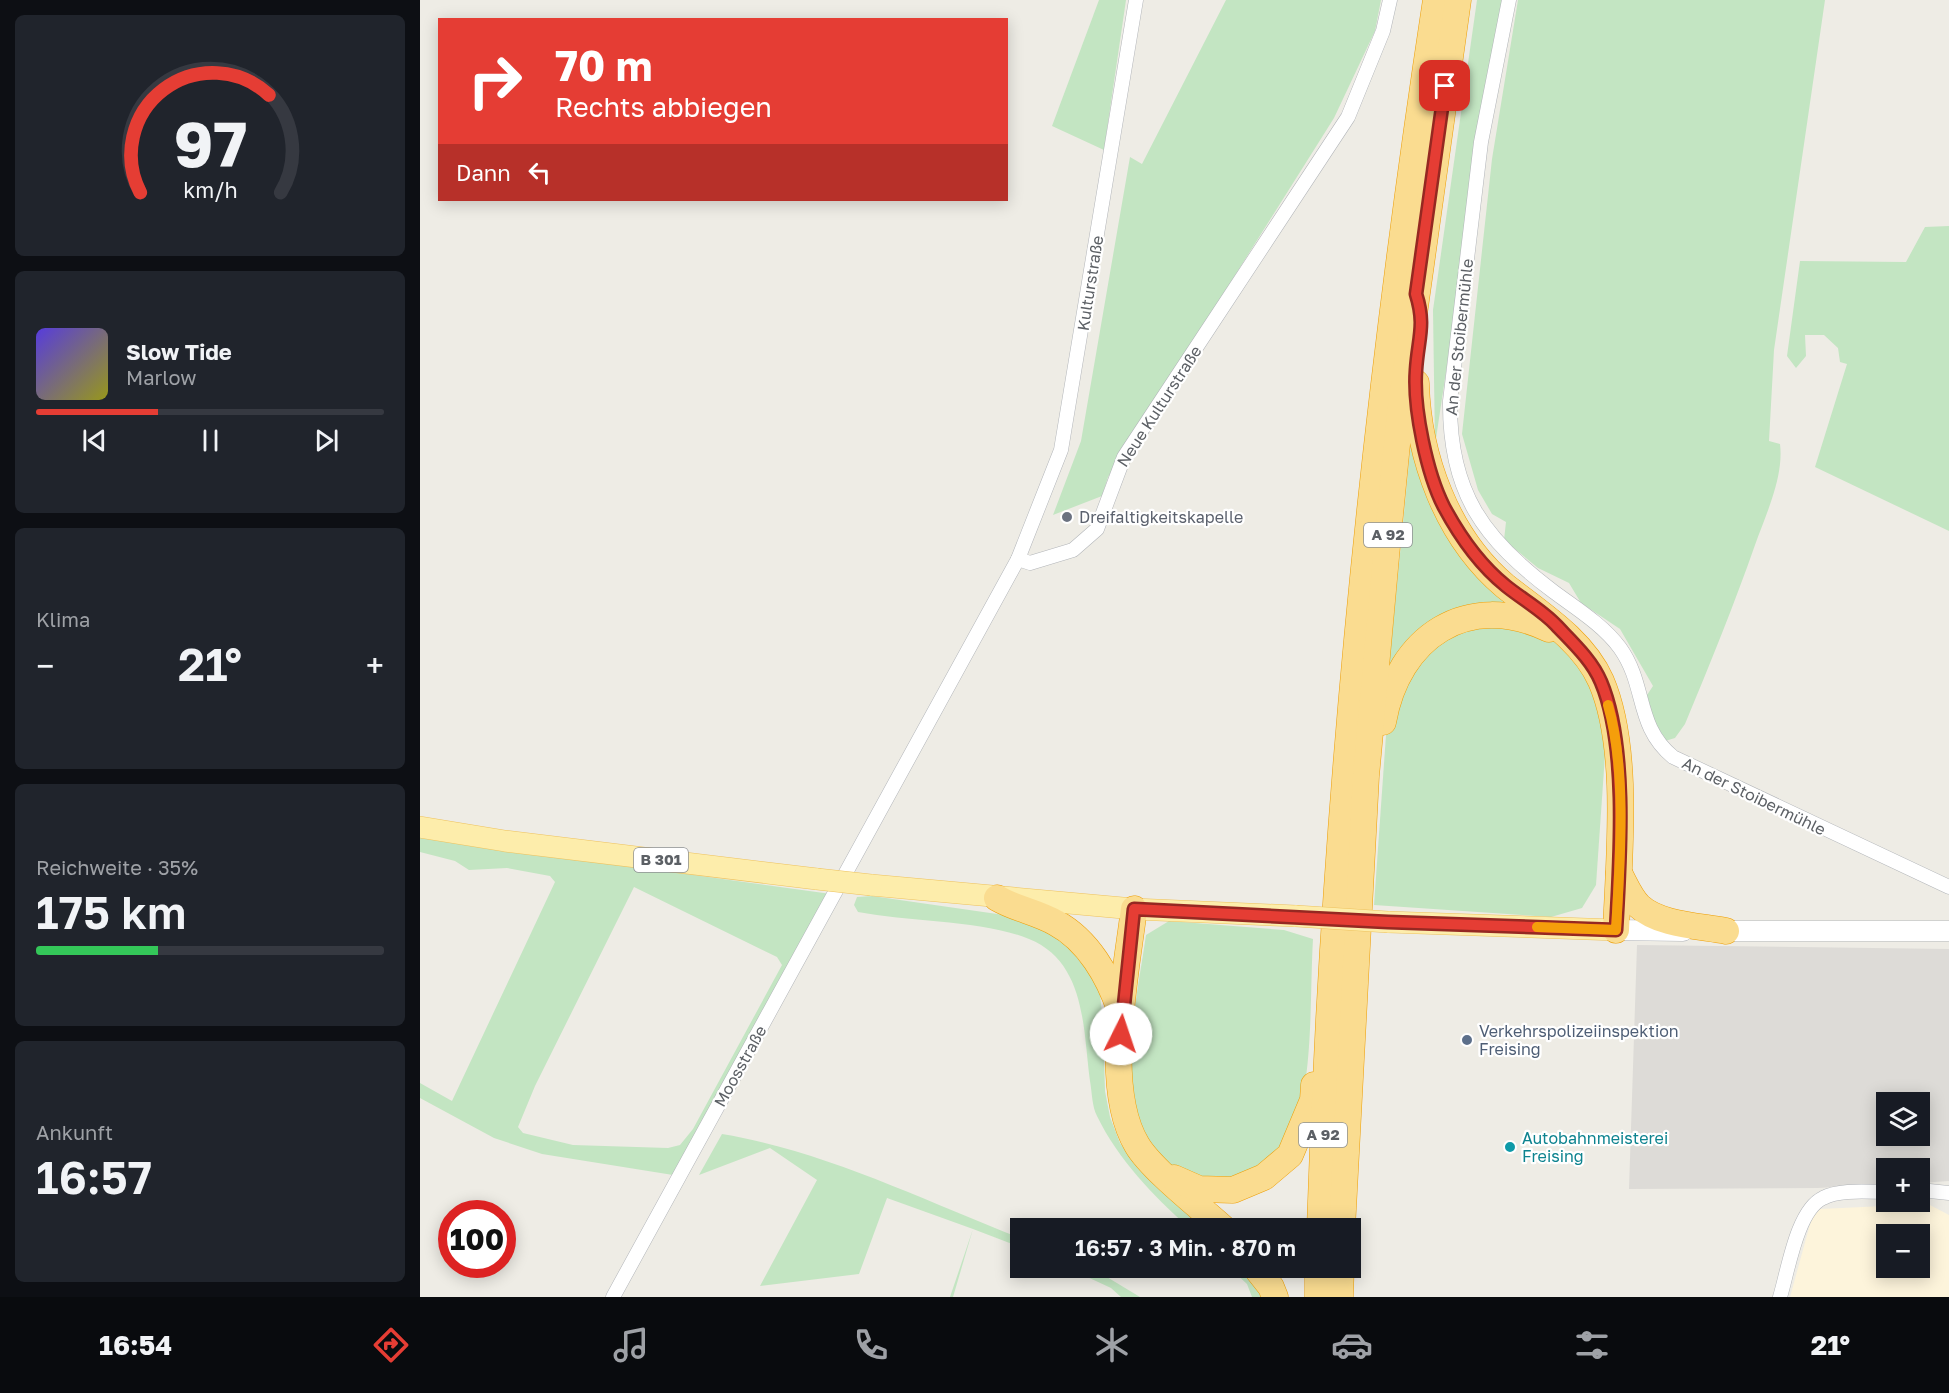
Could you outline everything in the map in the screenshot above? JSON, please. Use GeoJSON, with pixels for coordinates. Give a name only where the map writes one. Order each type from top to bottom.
{"type":"FeatureCollection","features":[{"type":"Feature","properties":{"kind":"highway","name":"A 92"},"geometry":{"type":"LineString","coordinates":[[1320,1218],[1326,1042],[1354,656],[1380,402],[1436,0]]}},
{"type":"Feature","properties":{"kind":"highway","name":"A 92"},"geometry":{"type":"LineString","coordinates":[[1343,1218],[1366,776],[1388,535],[1416,294],[1458,0]]}},
{"type":"Feature","properties":{"kind":"highway"},"geometry":{"type":"LineString","coordinates":[[1416,294],[1423,317],[1416,371],[1417,413],[1444,506],[1472,549],[1503,584],[1555,624],[1587,658],[1601,681],[1614,727],[1619,776],[1616,930]]}},
{"type":"Feature","properties":{"kind":"highway"},"geometry":{"type":"LineString","coordinates":[[1366,776],[1378,752],[1385,713],[1397,677],[1416,649],[1439,630],[1470,617],[1492,615],[1519,617],[1566,637]]}},
{"type":"Feature","properties":{"kind":"highway"},"geometry":{"type":"LineString","coordinates":[[1618,873],[1631,895],[1645,911],[1665,919],[1726,931]]}},
{"type":"Feature","properties":{"kind":"highway"},"geometry":{"type":"LineString","coordinates":[[997,898],[1016,909],[1056,923],[1072,934],[1087,948],[1113,987],[1122,1013]]}},
{"type":"Feature","properties":{"kind":"highway"},"geometry":{"type":"LineString","coordinates":[[1134,909],[1122,1013],[1119,1076],[1123,1111],[1137,1146],[1212,1218]]}},
{"type":"Feature","properties":{"kind":"highway"},"geometry":{"type":"LineString","coordinates":[[1164,1174],[1199,1189],[1221,1190],[1233,1190],[1264,1177],[1290,1155],[1313,1100],[1316,1062],[1326,1042]]}},
{"type":"Feature","properties":{"kind":"highway"},"geometry":{"type":"LineString","coordinates":[[1264,1278],[1275,1297]]}},
{"type":"Feature","properties":{"kind":"highway"},"geometry":{"type":"LineString","coordinates":[[1318,1278],[1318,1297]]}},
{"type":"Feature","properties":{"kind":"highway"},"geometry":{"type":"LineString","coordinates":[[1340,1297],[1341,1278]]}},
{"type":"Feature","properties":{"kind":"main road","name":"B 301"},"geometry":{"type":"LineString","coordinates":[[420,827],[517,842],[817,879],[997,898],[1134,909],[1388,922],[1616,930]]}},
{"type":"Feature","properties":{"kind":"main road"},"geometry":{"type":"LineString","coordinates":[[1616,930],[1949,931]]}},
{"type":"Feature","properties":{"kind":"street","name":"Kulturstraße"},"geometry":{"type":"LineString","coordinates":[[1018,560],[1061,450],[1136,0]]}},
{"type":"Feature","properties":{"kind":"street","name":"Neue Kulturstraße"},"geometry":{"type":"LineString","coordinates":[[1018,560],[1030,563],[1073,550],[1097,529],[1118,466],[1348,117],[1383,31],[1390,0]]}},
{"type":"Feature","properties":{"kind":"street","name":"An der Stoibermühle"},"geometry":{"type":"LineString","coordinates":[[1509,0],[1481,142],[1450,400],[1450,435],[1453,458],[1470,501],[1486,529],[1524,570],[1596,623],[1620,648],[1638,684],[1650,731],[1659,744],[1673,757],[1949,887]]}},
{"type":"Feature","properties":{"kind":"street","name":"Moosstraße"},"geometry":{"type":"LineString","coordinates":[[613,1297],[1018,560]]}},
{"type":"Feature","properties":{"kind":"street"},"geometry":{"type":"LineString","coordinates":[[1930,1191],[1949,1193]]}},
{"type":"Feature","properties":{"kind":"street"},"geometry":{"type":"LineString","coordinates":[[1780,1297],[1803,1220],[1813,1203],[1834,1195],[1876,1193]]}},
{"type":"Feature","properties":{"kind":"shaded area"},"geometry":{"type":"Polygon","coordinates":[[[1637,945],[1949,949],[1949,1181],[1930,1182],[1930,1158],[1876,1158],[1876,1185],[1818,1188],[1629,1189],[1637,945]]]}},
{"type":"Feature","properties":{"kind":"shaded area"},"geometry":{"type":"Polygon","coordinates":[[[1930,1205],[1949,1215],[1949,1297],[1790,1297],[1812,1217],[1820,1209],[1876,1206],[1876,1212],[1930,1212],[1930,1205]]]}},
{"type":"Feature","properties":{"kind":"green space"},"geometry":{"type":"Polygon","coordinates":[[[1099,0],[1126,0],[1104,150],[1052,126],[1099,0]]]}},
{"type":"Feature","properties":{"kind":"green space"},"geometry":{"type":"Polygon","coordinates":[[[1226,0],[1381,0],[1375,31],[1334,118],[1108,477],[1102,496],[1053,515],[1081,441],[1130,157],[1142,164],[1226,0]]]}},
{"type":"Feature","properties":{"kind":"green space"},"geometry":{"type":"Polygon","coordinates":[[[1477,0],[1502,0],[1435,445],[1433,310],[1477,0]]]}},
{"type":"Feature","properties":{"kind":"green space"},"geometry":{"type":"Polygon","coordinates":[[[1518,0],[1825,0],[1774,350],[1769,441],[1780,444],[1781,457],[1777,482],[1739,590],[1685,724],[1675,738],[1665,741],[1657,732],[1647,695],[1653,686],[1620,629],[1581,603],[1569,583],[1538,568],[1504,540],[1506,522],[1492,514],[1478,490],[1462,434],[1492,159],[1518,0]]]}},
{"type":"Feature","properties":{"kind":"green space"},"geometry":{"type":"Polygon","coordinates":[[[1949,226],[1949,531],[1815,467],[1847,364],[1840,362],[1838,348],[1824,335],[1805,335],[1806,356],[1796,368],[1787,356],[1800,261],[1906,262],[1925,227],[1949,226]]]}},
{"type":"Feature","properties":{"kind":"green space"},"geometry":{"type":"Polygon","coordinates":[[[1412,431],[1422,466],[1538,616],[1505,606],[1392,667],[1389,666],[1412,431]]]}},
{"type":"Feature","properties":{"kind":"green space"},"geometry":{"type":"Polygon","coordinates":[[[1491,619],[1551,637],[1571,652],[1591,679],[1602,722],[1605,755],[1596,885],[1582,908],[1551,917],[1374,905],[1387,721],[1423,648],[1491,619]]]}},
{"type":"Feature","properties":{"kind":"green space"},"geometry":{"type":"Polygon","coordinates":[[[420,837],[831,894],[673,1175],[542,1154],[494,1138],[420,1098],[420,1083],[452,1101],[555,882],[550,876],[507,868],[469,870],[455,861],[420,852],[420,837]],[[634,887],[535,1086],[518,1127],[523,1133],[573,1145],[668,1148],[680,1145],[693,1129],[782,965],[777,957],[634,887]]]}},
{"type":"Feature","properties":{"kind":"green space"},"geometry":{"type":"Polygon","coordinates":[[[872,896],[1018,917],[1043,926],[1079,955],[1099,984],[1103,1023],[1105,1091],[1110,1117],[1120,1143],[1138,1168],[1198,1218],[1179,1218],[1126,1163],[1106,1132],[1093,1104],[1083,1019],[1072,980],[1062,964],[1048,950],[1029,939],[990,928],[858,912],[854,905],[857,897],[872,896]]]}},
{"type":"Feature","properties":{"kind":"green space"},"geometry":{"type":"Polygon","coordinates":[[[1169,921],[1284,930],[1313,939],[1309,1053],[1298,1115],[1290,1133],[1268,1161],[1238,1177],[1203,1178],[1176,1168],[1155,1151],[1145,1137],[1138,1120],[1133,1099],[1131,1052],[1146,935],[1169,921]]]}},
{"type":"Feature","properties":{"kind":"green space"},"geometry":{"type":"Polygon","coordinates":[[[722,1134],[760,1142],[836,1164],[873,1178],[1010,1234],[1010,1243],[887,1198],[859,1274],[760,1286],[817,1180],[770,1148],[699,1175],[722,1134]]]}},
{"type":"Feature","properties":{"kind":"green space"},"geometry":{"type":"Polygon","coordinates":[[[973,1229],[953,1297],[950,1297],[973,1229]]]}},
{"type":"Feature","properties":{"kind":"green space"},"geometry":{"type":"Polygon","coordinates":[[[1090,1278],[1109,1278],[1140,1297],[1121,1297],[1111,1288],[1090,1278]]]}},
{"type":"Feature","properties":{"kind":"green space"},"geometry":{"type":"Polygon","coordinates":[[[1241,1278],[1251,1278],[1261,1297],[1252,1297],[1247,1284],[1241,1278]]]}},
{"type":"Feature","properties":{"kind":"slow traffic"},"geometry":{"type":"LineString","coordinates":[[1537,927],[1616,930],[1619,776],[1614,727],[1608,705]]}},
{"type":"Feature","properties":{"kind":"place","name":"Dreifaltigkeitskapelle"},"geometry":{"type":"Point","coordinates":[1067,517]}},
{"type":"Feature","properties":{"kind":"place","name":"Verkehrspolizeiinspektion Freising"},"geometry":{"type":"Point","coordinates":[1467,1040]}},
{"type":"Feature","properties":{"kind":"place","name":"Autobahnmeisterei Freising"},"geometry":{"type":"Point","coordinates":[1510,1147]}},
{"type":"Feature","properties":{"kind":"route"},"geometry":{"type":"LineString","coordinates":[[1121,1034],[1134,909],[1388,922],[1616,930],[1619,776],[1614,727],[1601,681],[1587,658],[1555,624],[1503,584],[1472,549],[1444,506],[1428,459],[1417,413],[1416,371],[1423,317],[1416,294],[1445,86]]}}]}
